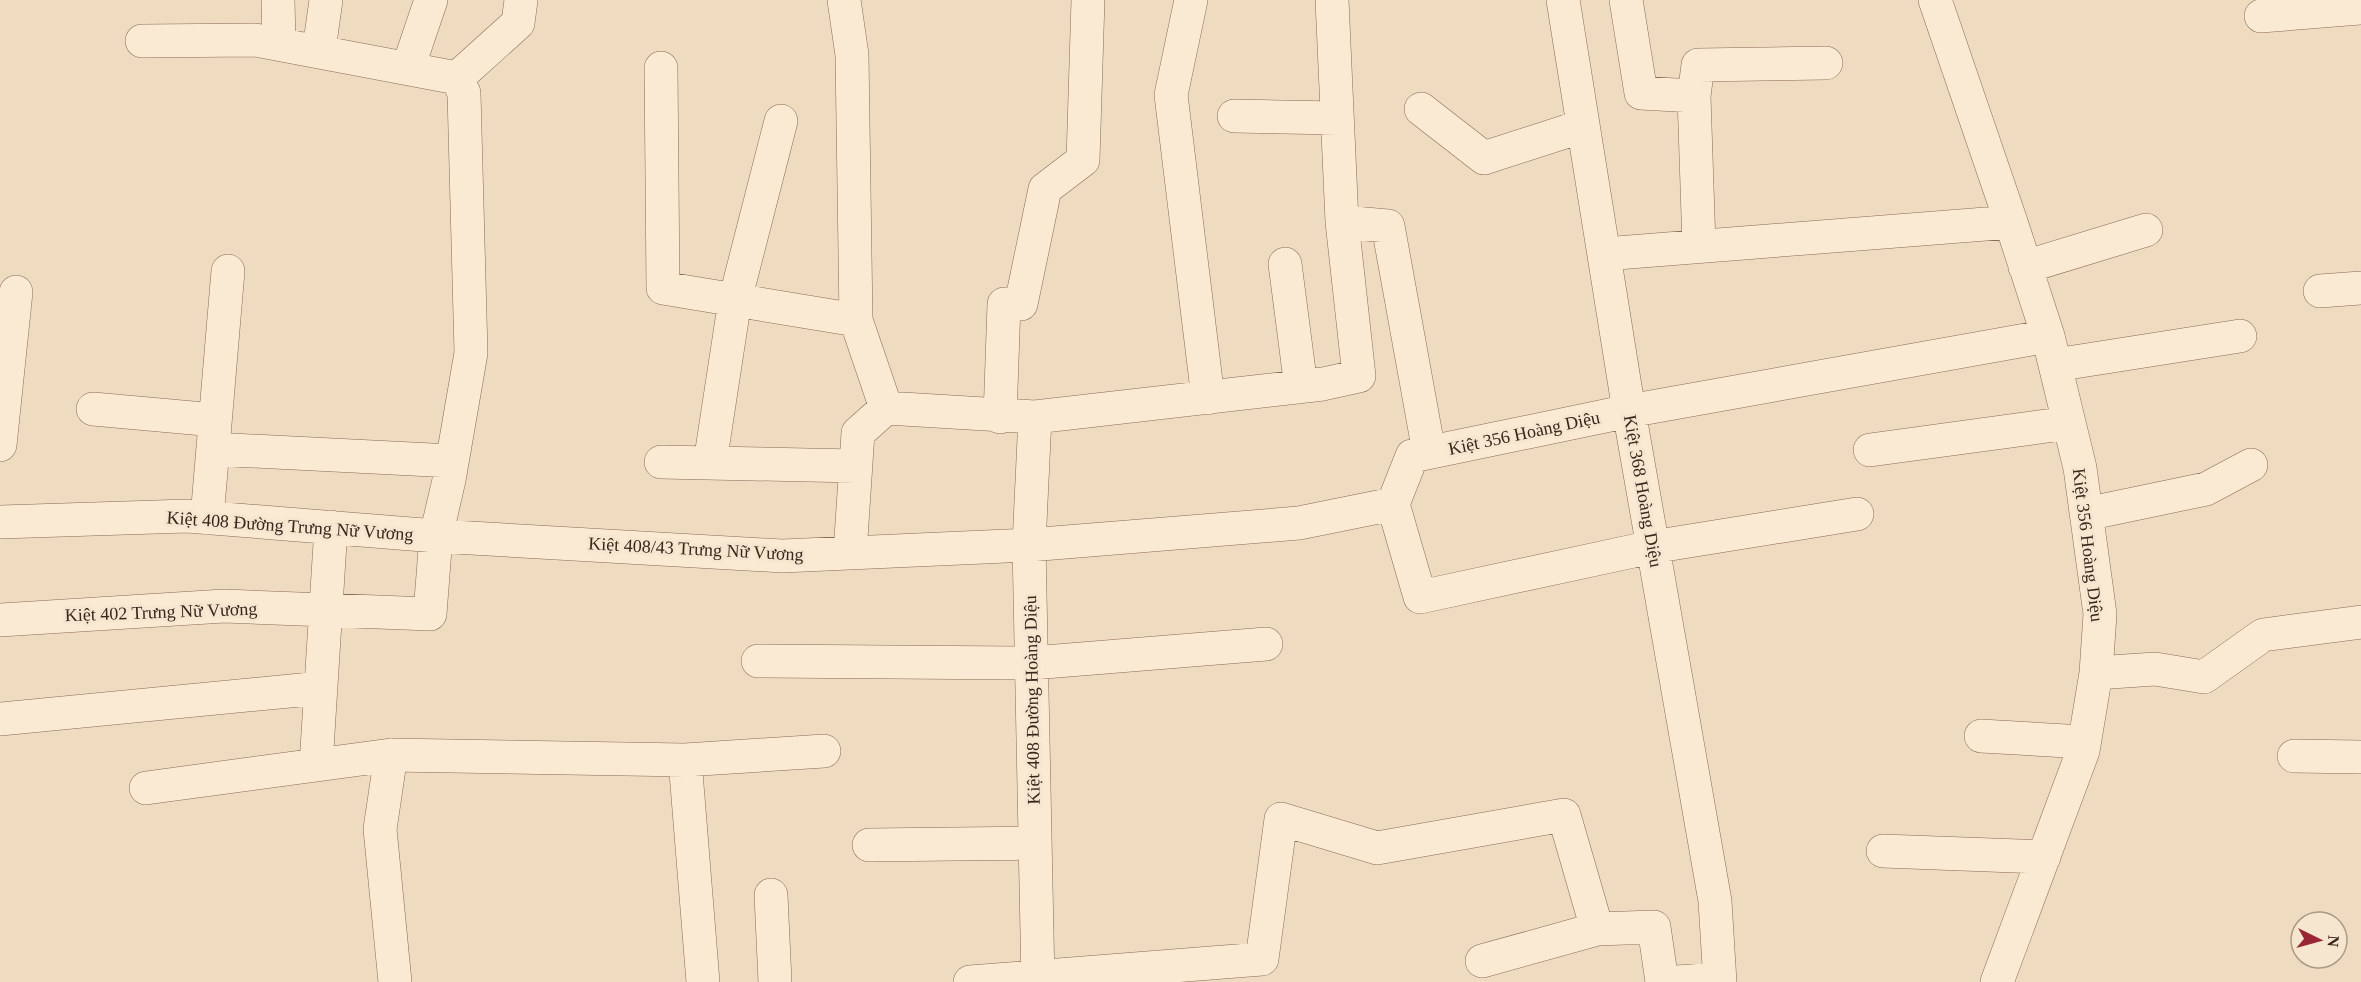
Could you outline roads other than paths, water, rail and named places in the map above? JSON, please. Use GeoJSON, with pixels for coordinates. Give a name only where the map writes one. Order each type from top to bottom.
{"type":"FeatureCollection","features":[{"type":"Feature","properties":{"kind":"street"},"geometry":{"type":"LineString","coordinates":[[278,0],[279,44]]}},
{"type":"Feature","properties":{"kind":"street"},"geometry":{"type":"LineString","coordinates":[[319,50],[326,0]]}},
{"type":"Feature","properties":{"kind":"street"},"geometry":{"type":"LineString","coordinates":[[408,68],[431,0]]}},
{"type":"Feature","properties":{"kind":"street"},"geometry":{"type":"LineString","coordinates":[[457,78],[518,23],[521,0]]}},
{"type":"Feature","properties":{"kind":"street"},"geometry":{"type":"LineString","coordinates":[[844,0],[852,55],[856,320],[886,408]]}},
{"type":"Feature","properties":{"kind":"street"},"geometry":{"type":"LineString","coordinates":[[1000,417],[1004,304],[1022,304],[1045,189],[1083,160],[1088,0]]}},
{"type":"Feature","properties":{"kind":"street"},"geometry":{"type":"LineString","coordinates":[[1191,0],[1171,95],[1208,398]]}},
{"type":"Feature","properties":{"kind":"street"},"geometry":{"type":"LineString","coordinates":[[850,553],[858,433],[886,408],[1000,417],[1035,417],[1301,387],[1359,376],[1342,222],[1332,0]]}},
{"type":"Feature","properties":{"kind":"street","name":"Kiệt 368 Hoàng Diệu"},"geometry":{"type":"LineString","coordinates":[[1563,0],[1629,411],[1715,901],[1720,980]]}},
{"type":"Feature","properties":{"kind":"street"},"geometry":{"type":"LineString","coordinates":[[1626,0],[1641,93],[1694,96]]}},
{"type":"Feature","properties":{"kind":"street","name":"Kiệt 356 Hoàng Diệu"},"geometry":{"type":"LineString","coordinates":[[1935,0],[2011,222],[2051,351],[2080,468],[2100,614],[2096,673],[2084,742],[1997,982]]}},
{"type":"Feature","properties":{"kind":"street"},"geometry":{"type":"LineString","coordinates":[[2261,16],[2361,8]]}},
{"type":"Feature","properties":{"kind":"street"},"geometry":{"type":"LineString","coordinates":[[142,41],[255,40],[319,50],[457,78]]}},
{"type":"Feature","properties":{"kind":"street"},"geometry":{"type":"LineString","coordinates":[[1699,246],[1694,96],[1698,65],[1826,63]]}},
{"type":"Feature","properties":{"kind":"street"},"geometry":{"type":"LineString","coordinates":[[661,68],[663,288],[856,320]]}},
{"type":"Feature","properties":{"kind":"street"},"geometry":{"type":"LineString","coordinates":[[436,536],[471,353],[464,93],[457,78]]}},
{"type":"Feature","properties":{"kind":"street"},"geometry":{"type":"LineString","coordinates":[[1421,109],[1484,158],[1583,126]]}},
{"type":"Feature","properties":{"kind":"street"},"geometry":{"type":"LineString","coordinates":[[1234,116],[1337,118]]}},
{"type":"Feature","properties":{"kind":"street"},"geometry":{"type":"LineString","coordinates":[[710,463],[735,300],[781,121]]}},
{"type":"Feature","properties":{"kind":"street"},"geometry":{"type":"LineString","coordinates":[[1342,222],[1389,226],[1429,452]]}},
{"type":"Feature","properties":{"kind":"street"},"geometry":{"type":"LineString","coordinates":[[1604,254],[2011,222]]}},
{"type":"Feature","properties":{"kind":"street"},"geometry":{"type":"LineString","coordinates":[[2025,267],[2146,230]]}},
{"type":"Feature","properties":{"kind":"street"},"geometry":{"type":"LineString","coordinates":[[1285,264],[1301,387]]}},
{"type":"Feature","properties":{"kind":"street"},"geometry":{"type":"LineString","coordinates":[[207,518],[228,271]]}},
{"type":"Feature","properties":{"kind":"street"},"geometry":{"type":"LineString","coordinates":[[2320,291],[2361,288]]}},
{"type":"Feature","properties":{"kind":"street"},"geometry":{"type":"LineString","coordinates":[[0,445],[16,292]]}},
{"type":"Feature","properties":{"kind":"street"},"geometry":{"type":"LineString","coordinates":[[2051,351],[2240,336]]}},
{"type":"Feature","properties":{"kind":"street","name":"Kiệt 356 Hoàng Diệu"},"geometry":{"type":"LineString","coordinates":[[1393,504],[1412,456],[1429,452],[1629,411],[2051,351]]}},
{"type":"Feature","properties":{"kind":"street"},"geometry":{"type":"LineString","coordinates":[[93,409],[214,434],[452,461]]}},
{"type":"Feature","properties":{"kind":"street","name":"Kiệt 408 Đường Hoàng Diệu"},"geometry":{"type":"LineString","coordinates":[[1035,417],[1029,545],[1038,980]]}},
{"type":"Feature","properties":{"kind":"street"},"geometry":{"type":"LineString","coordinates":[[1870,450],[2069,423]]}},
{"type":"Feature","properties":{"kind":"street"},"geometry":{"type":"LineString","coordinates":[[661,462],[855,466]]}},
{"type":"Feature","properties":{"kind":"street"},"geometry":{"type":"LineString","coordinates":[[2086,514],[2206,489],[2251,465]]}},
{"type":"Feature","properties":{"kind":"street"},"geometry":{"type":"LineString","coordinates":[[1029,545],[1299,523],[1393,504],[1420,597],[1652,547],[1857,514]]}},
{"type":"Feature","properties":{"kind":"street","name":"Kiệt 408 Đường Trưng Nữ Vương"},"geometry":{"type":"LineString","coordinates":[[0,522],[187,516],[436,536]]}},
{"type":"Feature","properties":{"kind":"street"},"geometry":{"type":"LineString","coordinates":[[316,765],[331,527]]}},
{"type":"Feature","properties":{"kind":"street","name":"Kiệt 408/43 Trưng Nữ Vương"},"geometry":{"type":"LineString","coordinates":[[436,536],[782,556],[1029,545]]}},
{"type":"Feature","properties":{"kind":"street","name":"Kiệt 402 Trưng Nữ Vương"},"geometry":{"type":"LineString","coordinates":[[0,620],[224,606],[430,614],[436,536]]}},
{"type":"Feature","properties":{"kind":"street"},"geometry":{"type":"LineString","coordinates":[[2096,673],[2155,669],[2204,677],[2264,635],[2361,622]]}},
{"type":"Feature","properties":{"kind":"street"},"geometry":{"type":"LineString","coordinates":[[758,661],[1032,663],[1266,644]]}},
{"type":"Feature","properties":{"kind":"street"},"geometry":{"type":"LineString","coordinates":[[0,719],[321,688]]}},
{"type":"Feature","properties":{"kind":"street"},"geometry":{"type":"LineString","coordinates":[[1981,736],[2084,742]]}},
{"type":"Feature","properties":{"kind":"street"},"geometry":{"type":"LineString","coordinates":[[146,788],[391,755],[685,760],[824,751]]}},
{"type":"Feature","properties":{"kind":"street"},"geometry":{"type":"LineString","coordinates":[[391,755],[380,830],[395,982]]}},
{"type":"Feature","properties":{"kind":"street"},"geometry":{"type":"LineString","coordinates":[[2294,756],[2361,757]]}},
{"type":"Feature","properties":{"kind":"street"},"geometry":{"type":"LineString","coordinates":[[685,760],[703,982]]}},
{"type":"Feature","properties":{"kind":"street"},"geometry":{"type":"LineString","coordinates":[[970,982],[1038,980],[1262,959],[1281,819],[1377,848],[1564,815],[1597,929]]}},
{"type":"Feature","properties":{"kind":"street"},"geometry":{"type":"LineString","coordinates":[[869,845],[1035,843]]}},
{"type":"Feature","properties":{"kind":"street"},"geometry":{"type":"LineString","coordinates":[[1882,850],[2044,857]]}},
{"type":"Feature","properties":{"kind":"street"},"geometry":{"type":"LineString","coordinates":[[771,895],[775,982]]}},
{"type":"Feature","properties":{"kind":"street"},"geometry":{"type":"LineString","coordinates":[[1482,961],[1597,929],[1654,927],[1662,982]]}},
{"type":"Feature","properties":{"kind":"street"},"geometry":{"type":"LineString","coordinates":[[1677,982],[1720,980]]}}]}
